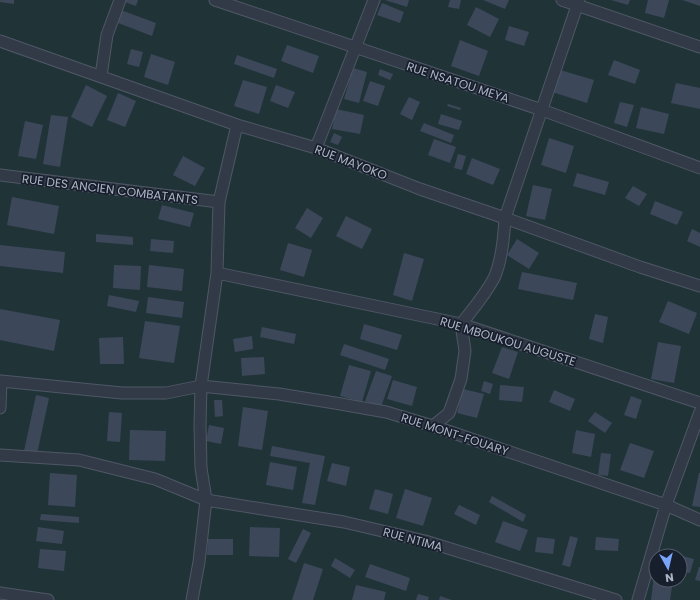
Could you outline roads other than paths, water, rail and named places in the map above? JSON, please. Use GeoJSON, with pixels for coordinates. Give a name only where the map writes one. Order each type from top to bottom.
{"type":"FeatureCollection","features":[{"type":"Feature","properties":{"kind":"street"},"geometry":{"type":"LineString","coordinates":[[101,76],[107,35],[120,0]]}},
{"type":"Feature","properties":{"kind":"street","name":"RUE NSATOU MEYA"},"geometry":{"type":"LineString","coordinates":[[215,0],[542,110],[700,168]]}},
{"type":"Feature","properties":{"kind":"street"},"geometry":{"type":"LineString","coordinates":[[316,148],[374,0]]}},
{"type":"Feature","properties":{"kind":"street"},"geometry":{"type":"LineString","coordinates":[[562,0],[578,3],[700,47]]}},
{"type":"Feature","properties":{"kind":"street"},"geometry":{"type":"LineString","coordinates":[[433,426],[449,413],[461,379],[465,351],[461,324],[479,302],[494,277],[503,246],[505,218],[578,3]]}},
{"type":"Feature","properties":{"kind":"street","name":"RUE MAYOKO"},"geometry":{"type":"LineString","coordinates":[[0,41],[236,125],[316,148],[420,189],[640,267],[700,286]]}},
{"type":"Feature","properties":{"kind":"street"},"geometry":{"type":"LineString","coordinates":[[192,600],[199,562],[206,500],[201,468],[201,386],[217,273],[219,202],[236,125]]}},
{"type":"Feature","properties":{"kind":"street","name":"RUE DES ANCIEN COMBATANTS"},"geometry":{"type":"LineString","coordinates":[[0,175],[219,202]]}},
{"type":"Feature","properties":{"kind":"street","name":"RUE MBOUKOU AUGUSTE"},"geometry":{"type":"LineString","coordinates":[[217,273],[461,324],[700,404]]}},
{"type":"Feature","properties":{"kind":"street"},"geometry":{"type":"LineString","coordinates":[[0,408],[1,376]]}},
{"type":"Feature","properties":{"kind":"street","name":"RUE MONT-FOUARY"},"geometry":{"type":"LineString","coordinates":[[1,376],[122,392],[166,393],[201,386],[279,394],[386,412],[433,426],[666,505],[700,520]]}},
{"type":"Feature","properties":{"kind":"street"},"geometry":{"type":"LineString","coordinates":[[638,600],[666,505],[700,412]]}},
{"type":"Feature","properties":{"kind":"street","name":"RUE NTIMA"},"geometry":{"type":"LineString","coordinates":[[0,455],[79,460],[155,479],[206,500],[344,522],[425,541],[616,600]]}},
{"type":"Feature","properties":{"kind":"street"},"geometry":{"type":"LineString","coordinates":[[0,593],[48,600]]}}]}
